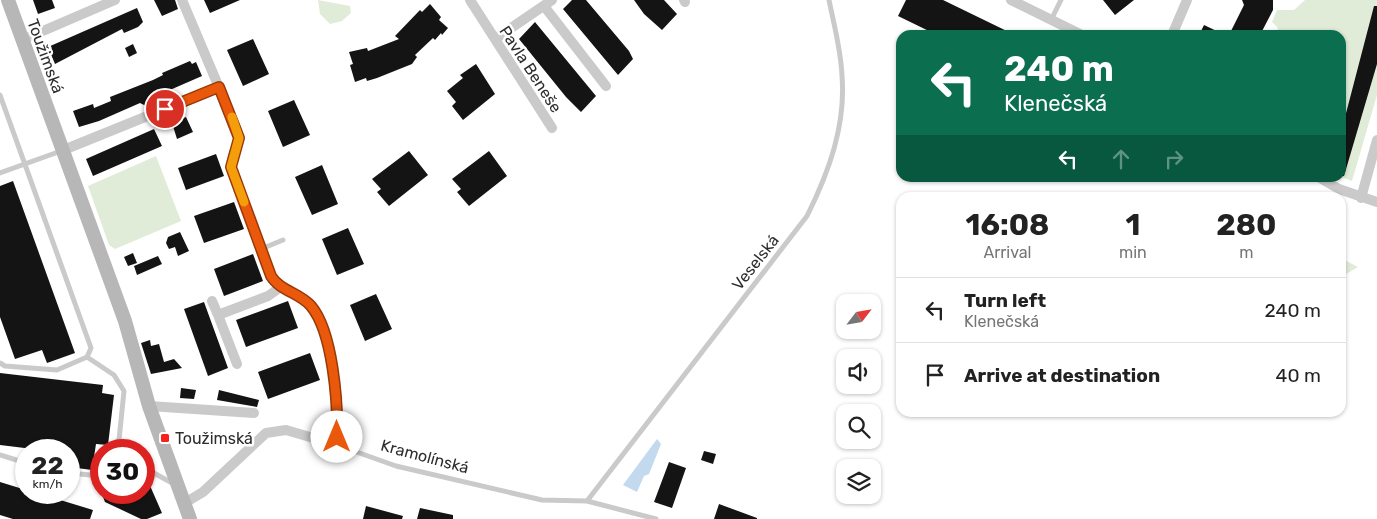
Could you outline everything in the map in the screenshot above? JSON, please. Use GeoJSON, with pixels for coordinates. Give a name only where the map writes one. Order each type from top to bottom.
{"type":"FeatureCollection","features":[{"type":"Feature","properties":{"kind":"street","name":"Toužimská"},"geometry":{"type":"LineString","coordinates":[[8,0],[61,151],[125,321],[149,406],[176,485],[188,501],[190,519]]}},
{"type":"Feature","properties":{"kind":"street"},"geometry":{"type":"LineString","coordinates":[[22,40],[115,0]]}},
{"type":"Feature","properties":{"kind":"street"},"geometry":{"type":"LineString","coordinates":[[182,0],[239,138],[231,167],[271,276],[282,286],[308,302],[320,320],[336,391],[337,445]]}},
{"type":"Feature","properties":{"kind":"street","name":"Pavla Beneše"},"geometry":{"type":"LineString","coordinates":[[470,0],[552,128]]}},
{"type":"Feature","properties":{"kind":"street"},"geometry":{"type":"LineString","coordinates":[[1010,0],[1072,30]]}},
{"type":"Feature","properties":{"kind":"street"},"geometry":{"type":"LineString","coordinates":[[1174,30],[1187,0]]}},
{"type":"Feature","properties":{"kind":"street"},"geometry":{"type":"LineString","coordinates":[[495,39],[548,3],[606,86]]}},
{"type":"Feature","properties":{"kind":"street"},"geometry":{"type":"LineString","coordinates":[[61,151],[219,87]]}},
{"type":"Feature","properties":{"kind":"street"},"geometry":{"type":"LineString","coordinates":[[1361,198],[1377,140]]}},
{"type":"Feature","properties":{"kind":"street"},"geometry":{"type":"LineString","coordinates":[[1327,182],[1361,198],[1377,202]]}},
{"type":"Feature","properties":{"kind":"street"},"geometry":{"type":"LineString","coordinates":[[218,315],[268,296],[282,286]]}},
{"type":"Feature","properties":{"kind":"street"},"geometry":{"type":"LineString","coordinates":[[212,301],[237,364]]}},
{"type":"Feature","properties":{"kind":"street"},"geometry":{"type":"LineString","coordinates":[[149,406],[254,413]]}},
{"type":"Feature","properties":{"kind":"street","name":"Kramolínská"},"geometry":{"type":"LineString","coordinates":[[188,501],[266,433],[286,430],[337,445]]}},
{"type":"Feature","properties":{"kind":"lane","name":"Veselská"},"geometry":{"type":"LineString","coordinates":[[587,501],[807,216],[825,180],[839,132],[843,77],[828,0]]}},
{"type":"Feature","properties":{"kind":"lane"},"geometry":{"type":"LineString","coordinates":[[1051,20],[1061,0]]}},
{"type":"Feature","properties":{"kind":"lane"},"geometry":{"type":"LineString","coordinates":[[0,95],[91,348],[88,358]]}},
{"type":"Feature","properties":{"kind":"lane"},"geometry":{"type":"LineString","coordinates":[[0,173],[61,151]]}},
{"type":"Feature","properties":{"kind":"lane"},"geometry":{"type":"LineString","coordinates":[[261,248],[284,240]]}},
{"type":"Feature","properties":{"kind":"lane"},"geometry":{"type":"LineString","coordinates":[[0,364],[57,370],[88,358]]}},
{"type":"Feature","properties":{"kind":"lane"},"geometry":{"type":"LineString","coordinates":[[88,358],[114,375],[124,391],[119,439]]}},
{"type":"Feature","properties":{"kind":"lane","name":"Kramolínská"},"geometry":{"type":"LineString","coordinates":[[337,445],[396,466],[542,500],[587,501],[656,519]]}},
{"type":"Feature","properties":{"kind":"lane"},"geometry":{"type":"LineString","coordinates":[[0,456],[15,460]]}},
{"type":"Feature","properties":{"kind":"lane"},"geometry":{"type":"LineString","coordinates":[[155,474],[176,485]]}},
{"type":"Feature","properties":{"kind":"green space"},"geometry":{"type":"Polygon","coordinates":[[[318,0],[350,6],[351,13],[342,21],[330,24],[320,14],[318,0]]]}},
{"type":"Feature","properties":{"kind":"green space"},"geometry":{"type":"Polygon","coordinates":[[[1305,0],[1377,0],[1377,95],[1352,181],[1346,179],[1346,30],[1277,30],[1278,28],[1272,22],[1277,10],[1294,10],[1305,0]]]}},
{"type":"Feature","properties":{"kind":"green space"},"geometry":{"type":"Polygon","coordinates":[[[156,156],[181,221],[115,249],[109,245],[88,186],[156,156]]]}},
{"type":"Feature","properties":{"kind":"green space"},"geometry":{"type":"Polygon","coordinates":[[[1346,261],[1358,267],[1346,274],[1346,261]]]}},
{"type":"Feature","properties":{"kind":"water"},"geometry":{"type":"Polygon","coordinates":[[[657,439],[661,444],[649,474],[644,476],[637,492],[623,485],[657,439]]]}},
{"type":"Feature","properties":{"kind":"building"},"geometry":{"type":"Polygon","coordinates":[[[33,0],[52,0],[55,8],[38,14],[33,0]]]}},
{"type":"Feature","properties":{"kind":"building"},"geometry":{"type":"Polygon","coordinates":[[[154,0],[175,0],[178,9],[162,16],[154,0]]]}},
{"type":"Feature","properties":{"kind":"building"},"geometry":{"type":"Polygon","coordinates":[[[204,0],[240,0],[210,13],[204,0]]]}},
{"type":"Feature","properties":{"kind":"building"},"geometry":{"type":"Polygon","coordinates":[[[572,0],[586,0],[629,51],[633,59],[618,75],[563,9],[572,0]]]}},
{"type":"Feature","properties":{"kind":"building"},"geometry":{"type":"Polygon","coordinates":[[[634,0],[664,0],[677,14],[662,30],[644,14],[634,0]]]}},
{"type":"Feature","properties":{"kind":"building"},"geometry":{"type":"Polygon","coordinates":[[[906,0],[943,0],[1005,30],[927,30],[898,16],[906,0]]]}},
{"type":"Feature","properties":{"kind":"building"},"geometry":{"type":"Polygon","coordinates":[[[1103,0],[1134,0],[1115,15],[1103,0]]]}},
{"type":"Feature","properties":{"kind":"building"},"geometry":{"type":"Polygon","coordinates":[[[1242,0],[1273,0],[1273,10],[1263,30],[1232,30],[1244,5],[1242,0]]]}},
{"type":"Feature","properties":{"kind":"building"},"geometry":{"type":"Polygon","coordinates":[[[430,4],[441,17],[439,20],[448,28],[442,35],[441,33],[435,40],[433,38],[415,55],[417,57],[412,64],[377,78],[367,81],[366,78],[355,82],[350,65],[353,64],[349,52],[367,48],[368,51],[399,39],[395,36],[420,10],[422,12],[430,4]]]}},
{"type":"Feature","properties":{"kind":"building"},"geometry":{"type":"Polygon","coordinates":[[[1374,6],[1377,6],[1377,64],[1346,169],[1346,113],[1374,6]]]}},
{"type":"Feature","properties":{"kind":"building"},"geometry":{"type":"Polygon","coordinates":[[[137,8],[143,22],[138,27],[124,33],[122,29],[55,64],[48,47],[137,8]]]}},
{"type":"Feature","properties":{"kind":"building"},"geometry":{"type":"Polygon","coordinates":[[[535,22],[596,96],[581,112],[566,97],[519,39],[535,22]]]}},
{"type":"Feature","properties":{"kind":"building"},"geometry":{"type":"Polygon","coordinates":[[[1204,25],[1214,30],[1202,30],[1204,25]]]}},
{"type":"Feature","properties":{"kind":"building"},"geometry":{"type":"Polygon","coordinates":[[[253,39],[269,74],[243,86],[227,50],[253,39]]]}},
{"type":"Feature","properties":{"kind":"building"},"geometry":{"type":"Polygon","coordinates":[[[133,44],[137,53],[129,57],[125,48],[133,44]]]}},
{"type":"Feature","properties":{"kind":"building"},"geometry":{"type":"Polygon","coordinates":[[[190,61],[192,64],[196,62],[202,76],[147,100],[146,106],[140,103],[99,121],[79,127],[73,111],[93,104],[94,108],[111,101],[110,97],[153,80],[163,75],[162,73],[190,61]]]}},
{"type":"Feature","properties":{"kind":"building"},"geometry":{"type":"Polygon","coordinates":[[[476,64],[495,94],[463,120],[452,106],[456,102],[447,91],[463,78],[460,75],[476,64]]]}},
{"type":"Feature","properties":{"kind":"building"},"geometry":{"type":"Polygon","coordinates":[[[294,100],[310,135],[283,147],[268,111],[294,100]]]}},
{"type":"Feature","properties":{"kind":"building"},"geometry":{"type":"Polygon","coordinates":[[[186,117],[193,132],[177,139],[172,123],[186,117]]]}},
{"type":"Feature","properties":{"kind":"building"},"geometry":{"type":"Polygon","coordinates":[[[154,129],[162,146],[93,176],[86,159],[154,129]]]}},
{"type":"Feature","properties":{"kind":"building"},"geometry":{"type":"Polygon","coordinates":[[[409,151],[428,175],[389,206],[377,192],[381,189],[372,179],[409,151]]]}},
{"type":"Feature","properties":{"kind":"building"},"geometry":{"type":"Polygon","coordinates":[[[489,151],[507,176],[469,206],[457,192],[461,189],[452,179],[489,151]]]}},
{"type":"Feature","properties":{"kind":"building"},"geometry":{"type":"Polygon","coordinates":[[[216,154],[224,176],[186,190],[178,168],[216,154]]]}},
{"type":"Feature","properties":{"kind":"building"},"geometry":{"type":"Polygon","coordinates":[[[322,165],[338,204],[312,215],[295,177],[322,165]]]}},
{"type":"Feature","properties":{"kind":"building"},"geometry":{"type":"Polygon","coordinates":[[[13,181],[75,353],[47,363],[42,350],[15,359],[0,317],[0,186],[13,181]]]}},
{"type":"Feature","properties":{"kind":"building"},"geometry":{"type":"Polygon","coordinates":[[[234,202],[244,229],[204,243],[194,216],[234,202]]]}},
{"type":"Feature","properties":{"kind":"building"},"geometry":{"type":"Polygon","coordinates":[[[348,228],[364,264],[337,275],[322,239],[348,228]]]}},
{"type":"Feature","properties":{"kind":"building"},"geometry":{"type":"Polygon","coordinates":[[[180,232],[189,251],[178,256],[175,247],[169,249],[166,243],[168,237],[180,232]]]}},
{"type":"Feature","properties":{"kind":"building"},"geometry":{"type":"Polygon","coordinates":[[[133,253],[137,263],[128,266],[124,257],[133,253]]]}},
{"type":"Feature","properties":{"kind":"building"},"geometry":{"type":"Polygon","coordinates":[[[253,254],[263,281],[224,296],[214,269],[253,254]]]}},
{"type":"Feature","properties":{"kind":"building"},"geometry":{"type":"Polygon","coordinates":[[[158,256],[162,264],[137,275],[134,266],[158,256]]]}},
{"type":"Feature","properties":{"kind":"building"},"geometry":{"type":"Polygon","coordinates":[[[376,294],[392,329],[365,341],[350,305],[376,294]]]}},
{"type":"Feature","properties":{"kind":"building"},"geometry":{"type":"Polygon","coordinates":[[[288,301],[298,328],[246,347],[236,320],[288,301]]]}},
{"type":"Feature","properties":{"kind":"building"},"geometry":{"type":"Polygon","coordinates":[[[204,302],[228,368],[208,376],[184,309],[204,302]]]}},
{"type":"Feature","properties":{"kind":"building"},"geometry":{"type":"Polygon","coordinates":[[[150,340],[151,346],[159,344],[164,362],[174,359],[182,368],[151,374],[141,343],[150,340]]]}},
{"type":"Feature","properties":{"kind":"building"},"geometry":{"type":"Polygon","coordinates":[[[310,353],[320,380],[268,399],[258,372],[310,353]]]}},
{"type":"Feature","properties":{"kind":"building"},"geometry":{"type":"Polygon","coordinates":[[[0,373],[103,385],[102,393],[114,395],[109,439],[90,439],[90,470],[80,468],[80,439],[15,439],[15,447],[0,445],[0,373]]]}},
{"type":"Feature","properties":{"kind":"building"},"geometry":{"type":"Polygon","coordinates":[[[181,388],[196,390],[194,399],[180,398],[181,388]]]}},
{"type":"Feature","properties":{"kind":"building"},"geometry":{"type":"Polygon","coordinates":[[[219,390],[259,400],[257,407],[217,400],[219,390]]]}},
{"type":"Feature","properties":{"kind":"building"},"geometry":{"type":"Polygon","coordinates":[[[704,451],[716,454],[713,464],[701,460],[704,451]]]}},
{"type":"Feature","properties":{"kind":"building"},"geometry":{"type":"Polygon","coordinates":[[[669,462],[686,468],[672,508],[654,502],[669,462]]]}},
{"type":"Feature","properties":{"kind":"building"},"geometry":{"type":"Polygon","coordinates":[[[0,482],[15,487],[15,504],[73,504],[93,510],[90,519],[13,519],[0,515],[0,482]]]}},
{"type":"Feature","properties":{"kind":"building"},"geometry":{"type":"Polygon","coordinates":[[[155,497],[162,513],[147,519],[141,519],[109,504],[155,504],[155,497]]]}},
{"type":"Feature","properties":{"kind":"building"},"geometry":{"type":"Polygon","coordinates":[[[719,504],[757,518],[757,519],[714,519],[719,504]]]}},
{"type":"Feature","properties":{"kind":"building"},"geometry":{"type":"Polygon","coordinates":[[[366,506],[403,516],[402,519],[363,519],[366,506]]]}},
{"type":"Feature","properties":{"kind":"building"},"geometry":{"type":"Polygon","coordinates":[[[420,508],[453,515],[453,519],[417,519],[420,508]]]}},
{"type":"Feature","properties":{"kind":"slow traffic"},"geometry":{"type":"LineString","coordinates":[[232,117],[239,138],[232,156],[231,167],[244,202]]}},
{"type":"Feature","properties":{"kind":"place","name":"Toužimská"},"geometry":{"type":"Point","coordinates":[165,438]}},
{"type":"Feature","properties":{"kind":"route"},"geometry":{"type":"LineString","coordinates":[[165,109],[219,87],[236,126],[239,138],[232,156],[231,167],[271,276],[278,284],[308,302],[320,320],[336,391],[338,407],[337,437]]}}]}
